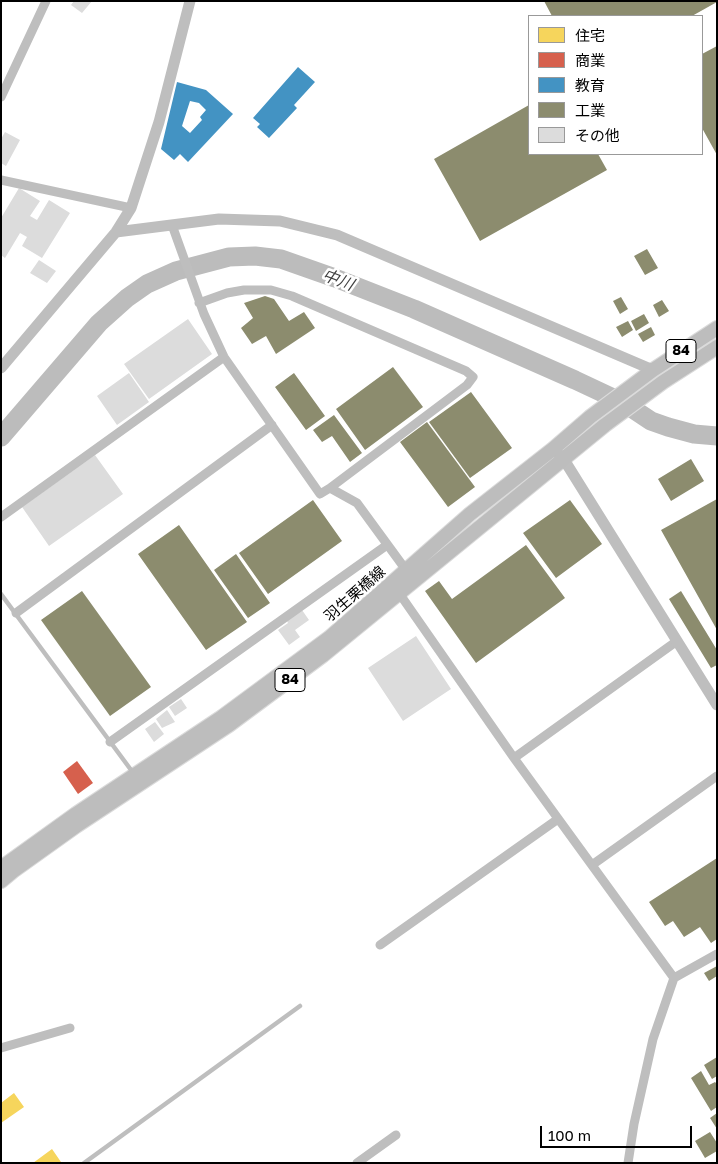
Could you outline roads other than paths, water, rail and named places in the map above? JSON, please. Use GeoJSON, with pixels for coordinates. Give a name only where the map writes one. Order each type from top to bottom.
{"type":"FeatureCollection","features":[{"type":"Feature","properties":{"kind":"main road","name":"羽生栗橋線"},"geometry":{"type":"LineString","coordinates":[[1,868],[76,814],[222,717],[329,638],[470,514],[590,417],[649,373],[717,328]]}},
{"type":"Feature","properties":{"kind":"main road","name":"羽生栗橋線"},"geometry":{"type":"LineString","coordinates":[[1,881],[76,826],[236,719],[322,656],[605,425],[663,382],[717,347]]}},
{"type":"Feature","properties":{"kind":"street"},"geometry":{"type":"LineString","coordinates":[[1,97],[46,1]]}},
{"type":"Feature","properties":{"kind":"street"},"geometry":{"type":"LineString","coordinates":[[1,368],[116,232],[131,208],[160,122],[190,1]]}},
{"type":"Feature","properties":{"kind":"street"},"geometry":{"type":"LineString","coordinates":[[1,180],[131,208]]}},
{"type":"Feature","properties":{"kind":"street"},"geometry":{"type":"LineString","coordinates":[[116,232],[220,219],[280,221],[337,235],[649,373]]}},
{"type":"Feature","properties":{"kind":"street"},"geometry":{"type":"LineString","coordinates":[[172,225],[178,238],[194,288],[199,302],[209,328],[224,357],[320,494],[467,385],[472,377],[466,371],[292,296],[272,290],[244,290],[199,302]]}},
{"type":"Feature","properties":{"kind":"street"},"geometry":{"type":"LineString","coordinates":[[1,517],[224,357]]}},
{"type":"Feature","properties":{"kind":"street"},"geometry":{"type":"LineString","coordinates":[[16,612],[272,424]]}},
{"type":"Feature","properties":{"kind":"street"},"geometry":{"type":"LineString","coordinates":[[552,449],[563,458],[677,641],[713,689],[717,705]]}},
{"type":"Feature","properties":{"kind":"street"},"geometry":{"type":"LineString","coordinates":[[330,488],[357,503],[406,570]]}},
{"type":"Feature","properties":{"kind":"street"},"geometry":{"type":"LineString","coordinates":[[110,742],[387,545]]}},
{"type":"Feature","properties":{"kind":"street"},"geometry":{"type":"LineString","coordinates":[[399,593],[514,758],[674,978]]}},
{"type":"Feature","properties":{"kind":"street"},"geometry":{"type":"LineString","coordinates":[[514,758],[677,641]]}},
{"type":"Feature","properties":{"kind":"street"},"geometry":{"type":"LineString","coordinates":[[592,866],[717,776]]}},
{"type":"Feature","properties":{"kind":"street"},"geometry":{"type":"LineString","coordinates":[[380,945],[558,819]]}},
{"type":"Feature","properties":{"kind":"street"},"geometry":{"type":"LineString","coordinates":[[628,1163],[634,1124],[653,1039],[674,978],[717,954]]}},
{"type":"Feature","properties":{"kind":"street"},"geometry":{"type":"LineString","coordinates":[[1,1048],[70,1028]]}},
{"type":"Feature","properties":{"kind":"street"},"geometry":{"type":"LineString","coordinates":[[357,1163],[396,1135]]}},
{"type":"Feature","properties":{"kind":"lane"},"geometry":{"type":"LineString","coordinates":[[1,594],[135,775]]}},
{"type":"Feature","properties":{"kind":"lane"},"geometry":{"type":"LineString","coordinates":[[84,1163],[300,1006]]}},
{"type":"Feature","properties":{"kind":"waterway","name":"中川"},"geometry":{"type":"LineString","coordinates":[[1,437],[99,323],[127,298],[147,284],[176,271],[229,257],[255,256],[281,259],[414,309],[624,403],[651,421],[694,434],[717,436]]}}]}
